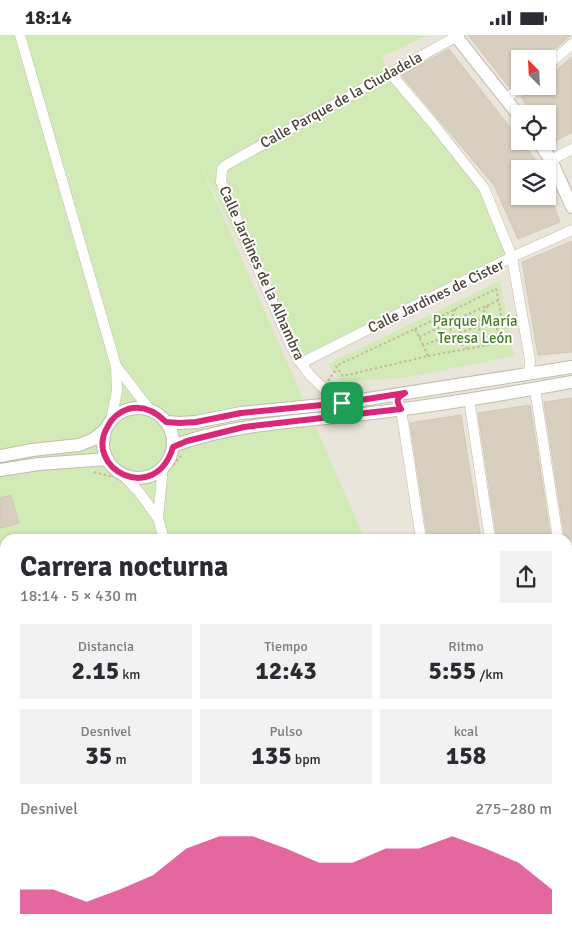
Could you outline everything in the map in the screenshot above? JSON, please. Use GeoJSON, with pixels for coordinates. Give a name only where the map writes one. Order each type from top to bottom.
{"type":"FeatureCollection","features":[{"type":"Feature","properties":{"kind":"street"},"geometry":{"type":"LineString","coordinates":[[20,35],[116,366],[117,391],[103,443],[104,451],[107,459],[119,476],[139,492],[158,518],[163,534]]}},
{"type":"Feature","properties":{"kind":"street"},"geometry":{"type":"LineString","coordinates":[[457,36],[511,105]]}},
{"type":"Feature","properties":{"kind":"street","name":"Calle Parque de la Ciudadela"},"geometry":{"type":"LineString","coordinates":[[226,165],[457,36]]}},
{"type":"Feature","properties":{"kind":"street"},"geometry":{"type":"LineString","coordinates":[[556,58],[572,44]]}},
{"type":"Feature","properties":{"kind":"street"},"geometry":{"type":"LineString","coordinates":[[390,73],[484,188],[512,257],[530,361],[529,373]]}},
{"type":"Feature","properties":{"kind":"street"},"geometry":{"type":"LineString","coordinates":[[506,99],[511,95]]}},
{"type":"Feature","properties":{"kind":"street"},"geometry":{"type":"LineString","coordinates":[[544,150],[551,160],[572,149]]}},
{"type":"Feature","properties":{"kind":"street","name":"Calle Jardines de la Alhambra"},"geometry":{"type":"LineString","coordinates":[[226,165],[222,169],[221,182],[292,348],[308,373],[323,389],[342,403]]}},
{"type":"Feature","properties":{"kind":"street"},"geometry":{"type":"LineString","coordinates":[[556,171],[572,207]]}},
{"type":"Feature","properties":{"kind":"street","name":"Calle Jardines de Cister"},"geometry":{"type":"LineString","coordinates":[[299,361],[305,361],[512,257],[572,230]]}},
{"type":"Feature","properties":{"kind":"street"},"geometry":{"type":"LineString","coordinates":[[116,366],[150,410]]}},
{"type":"Feature","properties":{"kind":"street"},"geometry":{"type":"LineString","coordinates":[[166,422],[196,422],[241,413],[342,403],[572,367]]}},
{"type":"Feature","properties":{"kind":"street"},"geometry":{"type":"LineString","coordinates":[[173,447],[187,441],[244,427],[401,409],[572,382]]}},
{"type":"Feature","properties":{"kind":"street"},"geometry":{"type":"LineString","coordinates":[[536,389],[557,534]]}},
{"type":"Feature","properties":{"kind":"street"},"geometry":{"type":"LineString","coordinates":[[405,393],[399,396],[398,405],[401,409],[419,534]]}},
{"type":"Feature","properties":{"kind":"street"},"geometry":{"type":"LineString","coordinates":[[469,399],[489,534]]}},
{"type":"Feature","properties":{"kind":"street"},"geometry":{"type":"LineString","coordinates":[[0,456],[32,450],[79,445],[94,439],[119,413],[129,409],[140,408],[150,410],[166,422],[170,430],[173,447],[167,467],[158,518]]}},
{"type":"Feature","properties":{"kind":"street"},"geometry":{"type":"LineString","coordinates":[[0,470],[39,464],[107,459]]}},
{"type":"Feature","properties":{"kind":"street"},"geometry":{"type":"LineString","coordinates":[[119,476],[144,477],[167,467]]}},
{"type":"Feature","properties":{"kind":"path"},"geometry":{"type":"LineString","coordinates":[[499,343],[428,356],[343,376],[336,366],[496,289],[502,319]]}},
{"type":"Feature","properties":{"kind":"path"},"geometry":{"type":"LineString","coordinates":[[419,337],[498,300]]}},
{"type":"Feature","properties":{"kind":"path"},"geometry":{"type":"LineString","coordinates":[[489,304],[479,319],[478,326],[482,334],[488,339],[499,343]]}},
{"type":"Feature","properties":{"kind":"path"},"geometry":{"type":"LineString","coordinates":[[455,309],[450,323],[452,335],[468,349]]}},
{"type":"Feature","properties":{"kind":"path"},"geometry":{"type":"LineString","coordinates":[[423,345],[522,312]]}},
{"type":"Feature","properties":{"kind":"path"},"geometry":{"type":"LineString","coordinates":[[496,320],[499,343]]}},
{"type":"Feature","properties":{"kind":"path"},"geometry":{"type":"LineString","coordinates":[[415,329],[428,356]]}},
{"type":"Feature","properties":{"kind":"path"},"geometry":{"type":"LineString","coordinates":[[323,389],[338,369]]}},
{"type":"Feature","properties":{"kind":"path"},"geometry":{"type":"LineString","coordinates":[[167,467],[185,453]]}},
{"type":"Feature","properties":{"kind":"path"},"geometry":{"type":"LineString","coordinates":[[92,472],[119,476]]}},
{"type":"Feature","properties":{"kind":"shaded area"},"geometry":{"type":"Polygon","coordinates":[[[428,35],[572,35],[572,534],[361,534],[194,150],[428,35]]]}},
{"type":"Feature","properties":{"kind":"green space"},"geometry":{"type":"Polygon","coordinates":[[[0,35],[428,35],[381,58],[390,73],[484,188],[512,257],[299,361],[200,164],[363,534],[0,534],[0,35]]]}},
{"type":"Feature","properties":{"kind":"green space","name":"Parque María Teresa León"},"geometry":{"type":"Polygon","coordinates":[[[500,281],[514,356],[403,378],[342,382],[328,364],[500,281]]]}},
{"type":"Feature","properties":{"kind":"building"},"geometry":{"type":"Polygon","coordinates":[[[468,35],[571,35],[554,50],[511,50],[511,86],[509,87],[468,35]]]}},
{"type":"Feature","properties":{"kind":"building"},"geometry":{"type":"Polygon","coordinates":[[[449,49],[511,129],[511,150],[527,150],[535,160],[511,160],[511,205],[553,205],[560,222],[518,239],[494,185],[401,75],[449,49]]]}},
{"type":"Feature","properties":{"kind":"building"},"geometry":{"type":"Polygon","coordinates":[[[572,57],[572,132],[556,141],[556,105],[527,105],[521,97],[524,95],[556,95],[556,70],[572,57]]]}},
{"type":"Feature","properties":{"kind":"building"},"geometry":{"type":"Polygon","coordinates":[[[572,241],[572,352],[538,355],[522,262],[572,241]]]}},
{"type":"Feature","properties":{"kind":"building"},"geometry":{"type":"Polygon","coordinates":[[[572,398],[572,534],[564,534],[544,402],[572,398]]]}},
{"type":"Feature","properties":{"kind":"building"},"geometry":{"type":"Polygon","coordinates":[[[530,405],[550,534],[496,534],[478,413],[530,405]]]}},
{"type":"Feature","properties":{"kind":"building"},"geometry":{"type":"Polygon","coordinates":[[[461,415],[480,534],[427,534],[410,423],[461,415]]]}},
{"type":"Feature","properties":{"kind":"building"},"geometry":{"type":"Polygon","coordinates":[[[11,495],[19,523],[0,528],[0,498],[11,495]]]}},
{"type":"Feature","properties":{"kind":"route"},"geometry":{"type":"LineString","coordinates":[[405,393],[399,396],[398,399],[398,405],[401,409],[244,427],[187,441],[173,447],[170,457],[164,466],[155,473],[144,477],[123,475],[114,468],[104,451],[105,430],[111,420],[119,413],[129,409],[140,408],[150,410],[166,422],[180,423],[273,409],[342,403],[405,393]]}}]}
